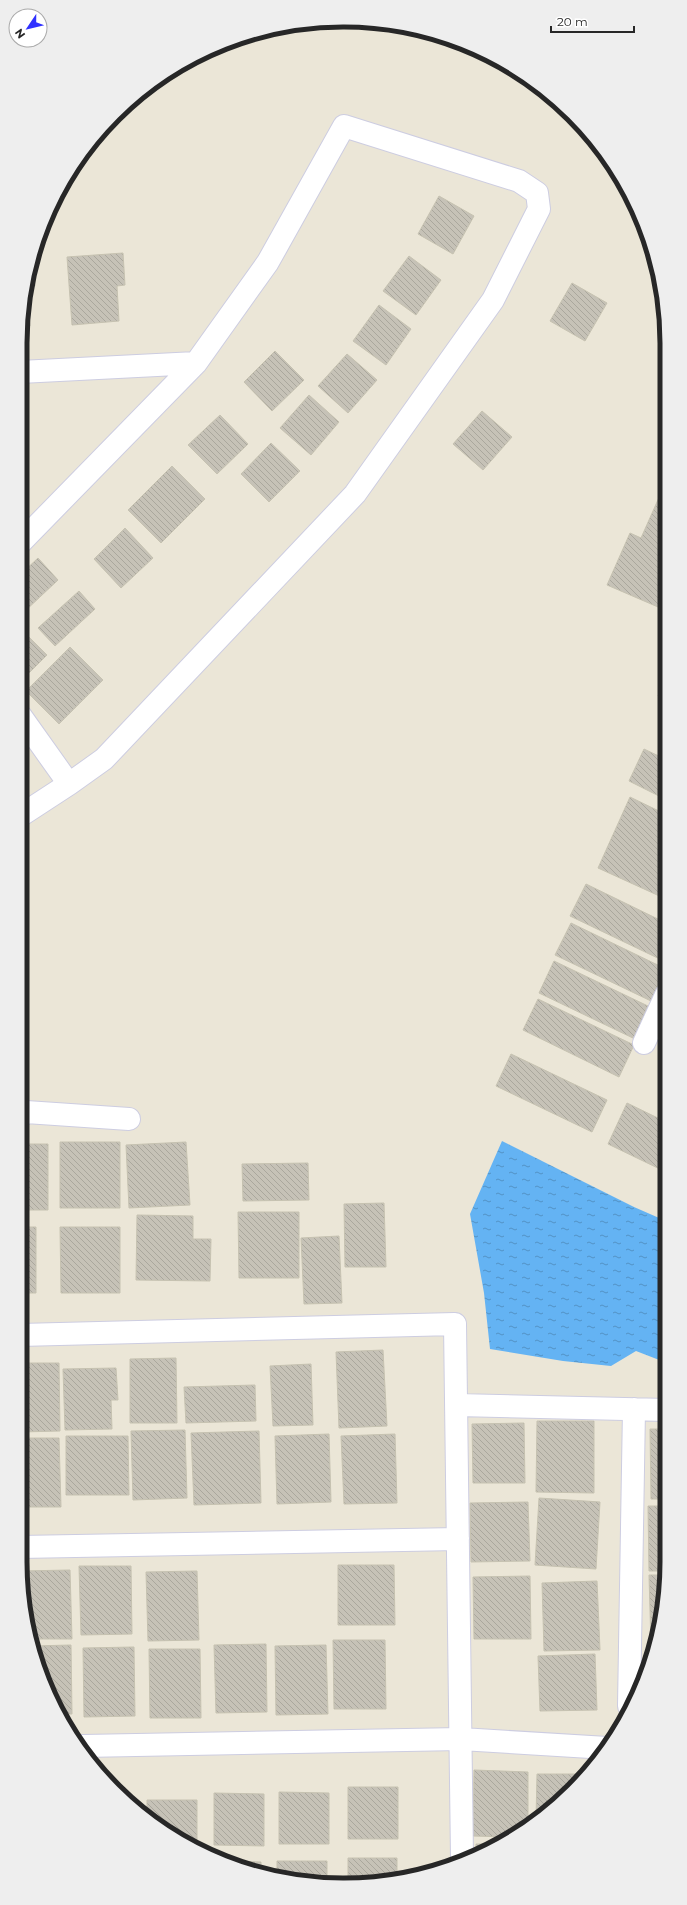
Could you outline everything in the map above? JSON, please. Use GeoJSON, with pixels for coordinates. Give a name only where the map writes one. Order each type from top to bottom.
{"type":"FeatureCollection","features":[{"type":"Feature","properties":{"kind":"street"},"geometry":{"type":"LineString","coordinates":[[27,535],[196,363],[268,262],[344,126],[519,181],[537,193],[539,209],[493,300],[355,494],[104,759],[70,784],[27,812]]}},
{"type":"Feature","properties":{"kind":"street"},"geometry":{"type":"LineString","coordinates":[[27,372],[196,363]]}},
{"type":"Feature","properties":{"kind":"street"},"geometry":{"type":"LineString","coordinates":[[27,725],[70,784]]}},
{"type":"Feature","properties":{"kind":"street"},"geometry":{"type":"LineString","coordinates":[[644,1043],[660,1008]]}},
{"type":"Feature","properties":{"kind":"street"},"geometry":{"type":"LineString","coordinates":[[27,1112],[129,1119]]}},
{"type":"Feature","properties":{"kind":"street"},"geometry":{"type":"LineString","coordinates":[[27,1334],[455,1324],[462,1855]]}},
{"type":"Feature","properties":{"kind":"street"},"geometry":{"type":"LineString","coordinates":[[456,1405],[660,1410]]}},
{"type":"Feature","properties":{"kind":"street"},"geometry":{"type":"LineString","coordinates":[[629,1697],[634,1409]]}},
{"type":"Feature","properties":{"kind":"street"},"geometry":{"type":"LineString","coordinates":[[27,1547],[458,1539]]}},
{"type":"Feature","properties":{"kind":"street"},"geometry":{"type":"LineString","coordinates":[[86,1746],[460,1739],[600,1748]]}},
{"type":"Feature","properties":{"kind":"water"},"geometry":{"type":"Polygon","coordinates":[[[502,1141],[634,1207],[660,1218],[660,1360],[636,1351],[611,1366],[563,1361],[490,1349],[484,1293],[470,1214],[502,1141]]]}},
{"type":"Feature","properties":{"kind":"building"},"geometry":{"type":"Polygon","coordinates":[[[439,196],[474,216],[453,254],[418,234],[439,196]]]}},
{"type":"Feature","properties":{"kind":"building"},"geometry":{"type":"Polygon","coordinates":[[[123,253],[125,285],[117,286],[119,321],[72,325],[67,257],[123,253]]]}},
{"type":"Feature","properties":{"kind":"building"},"geometry":{"type":"Polygon","coordinates":[[[409,256],[441,280],[416,315],[383,291],[409,256]]]}},
{"type":"Feature","properties":{"kind":"building"},"geometry":{"type":"Polygon","coordinates":[[[34,279],[35,286],[32,286],[34,279]]]}},
{"type":"Feature","properties":{"kind":"building"},"geometry":{"type":"Polygon","coordinates":[[[572,283],[607,303],[585,341],[550,321],[572,283]]]}},
{"type":"Feature","properties":{"kind":"building"},"geometry":{"type":"Polygon","coordinates":[[[379,305],[411,329],[386,365],[353,341],[379,305]]]}},
{"type":"Feature","properties":{"kind":"building"},"geometry":{"type":"Polygon","coordinates":[[[29,316],[30,326],[28,327],[29,316]]]}},
{"type":"Feature","properties":{"kind":"building"},"geometry":{"type":"Polygon","coordinates":[[[275,351],[304,380],[272,411],[244,382],[275,351]]]}},
{"type":"Feature","properties":{"kind":"building"},"geometry":{"type":"Polygon","coordinates":[[[347,354],[377,380],[348,413],[318,386],[347,354]]]}},
{"type":"Feature","properties":{"kind":"building"},"geometry":{"type":"Polygon","coordinates":[[[309,395],[339,422],[311,455],[280,428],[309,395]]]}},
{"type":"Feature","properties":{"kind":"building"},"geometry":{"type":"Polygon","coordinates":[[[482,411],[512,437],[483,470],[453,444],[482,411]]]}},
{"type":"Feature","properties":{"kind":"building"},"geometry":{"type":"Polygon","coordinates":[[[220,415],[248,444],[217,474],[188,445],[220,415]]]}},
{"type":"Feature","properties":{"kind":"building"},"geometry":{"type":"Polygon","coordinates":[[[271,443],[300,471],[269,502],[241,474],[271,443]]]}},
{"type":"Feature","properties":{"kind":"building"},"geometry":{"type":"Polygon","coordinates":[[[172,466],[205,499],[161,543],[128,510],[172,466]]]}},
{"type":"Feature","properties":{"kind":"building"},"geometry":{"type":"Polygon","coordinates":[[[660,495],[660,608],[607,585],[630,533],[641,538],[660,495]]]}},
{"type":"Feature","properties":{"kind":"building"},"geometry":{"type":"Polygon","coordinates":[[[125,528],[153,558],[121,588],[94,559],[125,528]]]}},
{"type":"Feature","properties":{"kind":"building"},"geometry":{"type":"Polygon","coordinates":[[[38,558],[58,580],[27,609],[27,568],[38,558]]]}},
{"type":"Feature","properties":{"kind":"building"},"geometry":{"type":"Polygon","coordinates":[[[79,591],[95,609],[55,646],[38,628],[79,591]]]}},
{"type":"Feature","properties":{"kind":"building"},"geometry":{"type":"Polygon","coordinates":[[[27,635],[47,655],[27,675],[27,635]]]}},
{"type":"Feature","properties":{"kind":"building"},"geometry":{"type":"Polygon","coordinates":[[[70,647],[103,680],[59,724],[27,692],[27,690],[70,647]]]}},
{"type":"Feature","properties":{"kind":"building"},"geometry":{"type":"Polygon","coordinates":[[[644,749],[660,757],[660,796],[629,781],[644,749]]]}},
{"type":"Feature","properties":{"kind":"building"},"geometry":{"type":"Polygon","coordinates":[[[630,797],[660,812],[660,896],[598,868],[630,797]]]}},
{"type":"Feature","properties":{"kind":"building"},"geometry":{"type":"Polygon","coordinates":[[[586,884],[660,920],[660,959],[570,916],[586,884]]]}},
{"type":"Feature","properties":{"kind":"building"},"geometry":{"type":"Polygon","coordinates":[[[571,923],[660,966],[660,982],[651,1001],[555,955],[571,923]]]}},
{"type":"Feature","properties":{"kind":"building"},"geometry":{"type":"Polygon","coordinates":[[[554,961],[650,1007],[635,1039],[539,993],[554,961]]]}},
{"type":"Feature","properties":{"kind":"building"},"geometry":{"type":"Polygon","coordinates":[[[538,999],[634,1045],[619,1077],[523,1030],[538,999]]]}},
{"type":"Feature","properties":{"kind":"building"},"geometry":{"type":"Polygon","coordinates":[[[511,1054],[607,1100],[592,1132],[496,1086],[511,1054]]]}},
{"type":"Feature","properties":{"kind":"building"},"geometry":{"type":"Polygon","coordinates":[[[627,1103],[660,1119],[660,1169],[608,1144],[627,1103]]]}},
{"type":"Feature","properties":{"kind":"building"},"geometry":{"type":"Polygon","coordinates":[[[60,1142],[120,1142],[120,1208],[60,1208],[60,1142]]]}},
{"type":"Feature","properties":{"kind":"building"},"geometry":{"type":"Polygon","coordinates":[[[186,1142],[190,1205],[129,1208],[126,1145],[186,1142]]]}},
{"type":"Feature","properties":{"kind":"building"},"geometry":{"type":"Polygon","coordinates":[[[27,1144],[48,1144],[48,1210],[27,1210],[27,1144]]]}},
{"type":"Feature","properties":{"kind":"building"},"geometry":{"type":"Polygon","coordinates":[[[308,1163],[309,1200],[243,1201],[242,1164],[308,1163]]]}},
{"type":"Feature","properties":{"kind":"building"},"geometry":{"type":"Polygon","coordinates":[[[384,1203],[386,1267],[345,1267],[344,1204],[384,1203]]]}},
{"type":"Feature","properties":{"kind":"building"},"geometry":{"type":"Polygon","coordinates":[[[238,1212],[299,1212],[299,1278],[239,1278],[238,1212]]]}},
{"type":"Feature","properties":{"kind":"building"},"geometry":{"type":"Polygon","coordinates":[[[137,1215],[193,1216],[193,1239],[211,1239],[210,1281],[136,1280],[137,1215]]]}},
{"type":"Feature","properties":{"kind":"building"},"geometry":{"type":"Polygon","coordinates":[[[27,1227],[36,1227],[36,1293],[27,1293],[27,1227]]]}},
{"type":"Feature","properties":{"kind":"building"},"geometry":{"type":"Polygon","coordinates":[[[60,1227],[120,1227],[120,1293],[61,1293],[60,1227]]]}},
{"type":"Feature","properties":{"kind":"building"},"geometry":{"type":"Polygon","coordinates":[[[339,1236],[342,1303],[304,1304],[301,1238],[339,1236]]]}},
{"type":"Feature","properties":{"kind":"building"},"geometry":{"type":"Polygon","coordinates":[[[383,1350],[387,1426],[339,1428],[336,1352],[383,1350]]]}},
{"type":"Feature","properties":{"kind":"building"},"geometry":{"type":"Polygon","coordinates":[[[176,1358],[177,1423],[130,1423],[130,1359],[176,1358]]]}},
{"type":"Feature","properties":{"kind":"building"},"geometry":{"type":"Polygon","coordinates":[[[27,1363],[59,1363],[60,1431],[27,1432],[27,1363]]]}},
{"type":"Feature","properties":{"kind":"building"},"geometry":{"type":"Polygon","coordinates":[[[311,1364],[313,1425],[273,1426],[270,1366],[311,1364]]]}},
{"type":"Feature","properties":{"kind":"building"},"geometry":{"type":"Polygon","coordinates":[[[116,1368],[118,1400],[111,1400],[112,1429],[65,1430],[63,1369],[116,1368]]]}},
{"type":"Feature","properties":{"kind":"building"},"geometry":{"type":"Polygon","coordinates":[[[255,1385],[256,1421],[186,1423],[184,1387],[255,1385]]]}},
{"type":"Feature","properties":{"kind":"building"},"geometry":{"type":"Polygon","coordinates":[[[537,1421],[594,1421],[594,1493],[536,1492],[537,1421]]]}},
{"type":"Feature","properties":{"kind":"building"},"geometry":{"type":"Polygon","coordinates":[[[524,1423],[525,1483],[473,1483],[472,1424],[524,1423]]]}},
{"type":"Feature","properties":{"kind":"building"},"geometry":{"type":"Polygon","coordinates":[[[650,1429],[660,1429],[660,1499],[651,1499],[650,1429]]]}},
{"type":"Feature","properties":{"kind":"building"},"geometry":{"type":"Polygon","coordinates":[[[185,1430],[187,1498],[133,1500],[131,1431],[185,1430]]]}},
{"type":"Feature","properties":{"kind":"building"},"geometry":{"type":"Polygon","coordinates":[[[259,1431],[261,1503],[194,1505],[191,1433],[259,1431]]]}},
{"type":"Feature","properties":{"kind":"building"},"geometry":{"type":"Polygon","coordinates":[[[329,1434],[331,1502],[277,1504],[275,1436],[329,1434]]]}},
{"type":"Feature","properties":{"kind":"building"},"geometry":{"type":"Polygon","coordinates":[[[395,1434],[397,1503],[344,1504],[341,1436],[395,1434]]]}},
{"type":"Feature","properties":{"kind":"building"},"geometry":{"type":"Polygon","coordinates":[[[66,1436],[128,1436],[129,1495],[66,1495],[66,1436]]]}},
{"type":"Feature","properties":{"kind":"building"},"geometry":{"type":"Polygon","coordinates":[[[27,1438],[59,1438],[61,1507],[27,1507],[27,1438]]]}},
{"type":"Feature","properties":{"kind":"building"},"geometry":{"type":"Polygon","coordinates":[[[539,1498],[600,1502],[596,1569],[535,1565],[539,1498]]]}},
{"type":"Feature","properties":{"kind":"building"},"geometry":{"type":"Polygon","coordinates":[[[528,1502],[530,1561],[471,1562],[470,1503],[528,1502]]]}},
{"type":"Feature","properties":{"kind":"building"},"geometry":{"type":"Polygon","coordinates":[[[648,1506],[660,1506],[660,1571],[649,1571],[648,1506]]]}},
{"type":"Feature","properties":{"kind":"building"},"geometry":{"type":"Polygon","coordinates":[[[338,1565],[394,1565],[395,1625],[338,1625],[338,1565]]]}},
{"type":"Feature","properties":{"kind":"building"},"geometry":{"type":"Polygon","coordinates":[[[79,1566],[131,1566],[132,1634],[81,1635],[79,1566]]]}},
{"type":"Feature","properties":{"kind":"building"},"geometry":{"type":"Polygon","coordinates":[[[70,1570],[72,1639],[37,1639],[30,1603],[27,1571],[70,1570]]]}},
{"type":"Feature","properties":{"kind":"building"},"geometry":{"type":"Polygon","coordinates":[[[197,1571],[199,1640],[148,1641],[146,1572],[197,1571]]]}},
{"type":"Feature","properties":{"kind":"building"},"geometry":{"type":"Polygon","coordinates":[[[649,1575],[659,1575],[657,1603],[651,1636],[649,1575]]]}},
{"type":"Feature","properties":{"kind":"building"},"geometry":{"type":"Polygon","coordinates":[[[530,1576],[531,1639],[474,1639],[473,1577],[530,1576]]]}},
{"type":"Feature","properties":{"kind":"building"},"geometry":{"type":"Polygon","coordinates":[[[597,1581],[600,1650],[544,1651],[542,1583],[597,1581]]]}},
{"type":"Feature","properties":{"kind":"building"},"geometry":{"type":"Polygon","coordinates":[[[333,1640],[385,1640],[386,1709],[334,1709],[333,1640]]]}},
{"type":"Feature","properties":{"kind":"building"},"geometry":{"type":"Polygon","coordinates":[[[266,1644],[267,1712],[216,1713],[214,1645],[266,1644]]]}},
{"type":"Feature","properties":{"kind":"building"},"geometry":{"type":"Polygon","coordinates":[[[71,1645],[72,1714],[66,1714],[51,1683],[39,1646],[71,1645]]]}},
{"type":"Feature","properties":{"kind":"building"},"geometry":{"type":"Polygon","coordinates":[[[326,1645],[328,1714],[276,1715],[275,1646],[326,1645]]]}},
{"type":"Feature","properties":{"kind":"building"},"geometry":{"type":"Polygon","coordinates":[[[134,1647],[135,1716],[84,1717],[83,1648],[134,1647]]]}},
{"type":"Feature","properties":{"kind":"building"},"geometry":{"type":"Polygon","coordinates":[[[149,1649],[200,1649],[201,1718],[150,1718],[149,1649]]]}},
{"type":"Feature","properties":{"kind":"building"},"geometry":{"type":"Polygon","coordinates":[[[595,1654],[597,1710],[540,1711],[538,1656],[595,1654]]]}},
{"type":"Feature","properties":{"kind":"building"},"geometry":{"type":"Polygon","coordinates":[[[474,1770],[528,1772],[528,1819],[500,1837],[473,1836],[474,1770]]]}},
{"type":"Feature","properties":{"kind":"building"},"geometry":{"type":"Polygon","coordinates":[[[537,1774],[577,1774],[567,1785],[536,1813],[537,1774]]]}},
{"type":"Feature","properties":{"kind":"building"},"geometry":{"type":"Polygon","coordinates":[[[348,1787],[398,1787],[398,1839],[348,1839],[348,1787]]]}},
{"type":"Feature","properties":{"kind":"building"},"geometry":{"type":"Polygon","coordinates":[[[279,1792],[329,1793],[329,1844],[279,1844],[279,1792]]]}},
{"type":"Feature","properties":{"kind":"building"},"geometry":{"type":"Polygon","coordinates":[[[214,1793],[264,1794],[264,1846],[214,1845],[214,1793]]]}},
{"type":"Feature","properties":{"kind":"building"},"geometry":{"type":"Polygon","coordinates":[[[147,1800],[197,1800],[197,1842],[185,1836],[147,1810],[147,1800]]]}},
{"type":"Feature","properties":{"kind":"building"},"geometry":{"type":"Polygon","coordinates":[[[476,1844],[485,1844],[483,1845],[476,1848],[476,1844]]]}},
{"type":"Feature","properties":{"kind":"building"},"geometry":{"type":"Polygon","coordinates":[[[348,1858],[397,1858],[397,1873],[348,1878],[348,1858]]]}},
{"type":"Feature","properties":{"kind":"building"},"geometry":{"type":"Polygon","coordinates":[[[243,1861],[261,1862],[261,1867],[243,1861]]]}},
{"type":"Feature","properties":{"kind":"building"},"geometry":{"type":"Polygon","coordinates":[[[277,1861],[327,1861],[327,1877],[277,1871],[277,1861]]]}}]}
